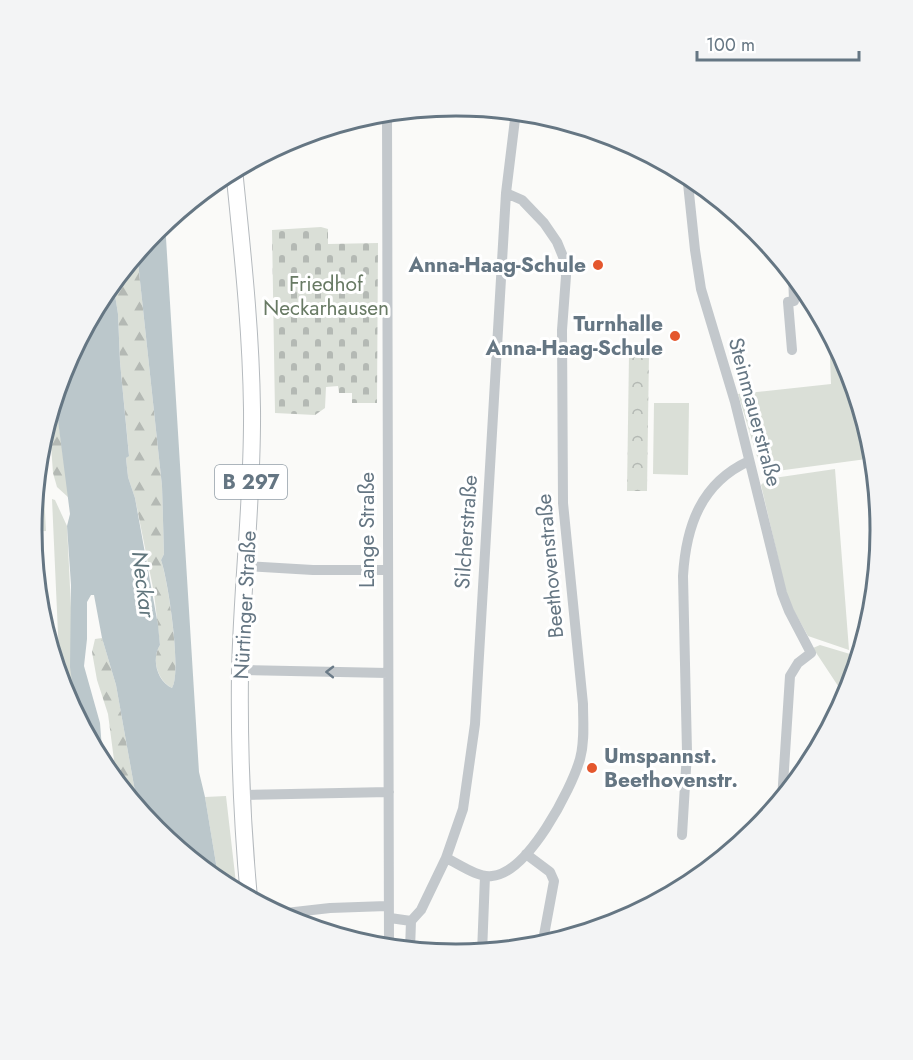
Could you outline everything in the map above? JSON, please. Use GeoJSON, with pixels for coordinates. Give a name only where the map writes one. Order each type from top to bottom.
{"type":"FeatureCollection","features":[{"type":"Feature","properties":{"kind":"main road","name":"Nürtinger Straße"},"geometry":{"type":"LineString","coordinates":[[235,179],[249,319],[252,389],[251,480],[240,670],[241,795],[248,889]]}},
{"type":"Feature","properties":{"kind":"street","name":"Silcherstraße"},"geometry":{"type":"LineString","coordinates":[[411,921],[421,909],[446,858],[463,809],[475,724],[506,193],[515,120]]}},
{"type":"Feature","properties":{"kind":"street","name":"Lange Straße"},"geometry":{"type":"LineString","coordinates":[[387,121],[389,792],[387,906],[390,918],[389,939]]}},
{"type":"Feature","properties":{"kind":"street","name":"Steinmauerstraße"},"geometry":{"type":"LineString","coordinates":[[688,186],[701,289],[735,402],[782,593],[811,653],[798,663],[790,676],[783,784]]}},
{"type":"Feature","properties":{"kind":"street","name":"Beethovenstraße"},"geometry":{"type":"LineString","coordinates":[[485,876],[502,873],[519,862],[549,823],[574,777],[581,756],[583,731],[583,704],[563,503],[562,330],[566,276],[564,259],[557,242],[544,223],[522,200],[506,193]]}},
{"type":"Feature","properties":{"kind":"street"},"geometry":{"type":"LineString","coordinates":[[792,350],[788,302],[794,301],[794,290]]}},
{"type":"Feature","properties":{"kind":"street"},"geometry":{"type":"LineString","coordinates":[[682,835],[687,759],[684,552],[694,518],[706,497],[723,476],[749,460]]}},
{"type":"Feature","properties":{"kind":"street"},"geometry":{"type":"LineString","coordinates":[[247,566],[314,570],[387,570]]}},
{"type":"Feature","properties":{"kind":"street"},"geometry":{"type":"LineString","coordinates":[[240,670],[388,673]]}},
{"type":"Feature","properties":{"kind":"street"},"geometry":{"type":"LineString","coordinates":[[241,795],[389,792]]}},
{"type":"Feature","properties":{"kind":"street"},"geometry":{"type":"LineString","coordinates":[[526,854],[550,872],[554,881],[544,935]]}},
{"type":"Feature","properties":{"kind":"street"},"geometry":{"type":"LineString","coordinates":[[446,858],[485,876],[482,944]]}},
{"type":"Feature","properties":{"kind":"street"},"geometry":{"type":"LineString","coordinates":[[296,912],[387,906]]}},
{"type":"Feature","properties":{"kind":"street"},"geometry":{"type":"LineString","coordinates":[[390,918],[411,921],[410,942]]}},
{"type":"Feature","properties":{"kind":"green space","name":"Friedhof Neckarhausen"},"geometry":{"type":"Polygon","coordinates":[[[321,227],[328,229],[328,244],[378,243],[377,403],[352,403],[352,393],[339,393],[338,386],[326,387],[325,408],[315,415],[275,413],[272,230],[321,227]]]}},
{"type":"Feature","properties":{"kind":"green space"},"geometry":{"type":"Polygon","coordinates":[[[138,265],[162,486],[164,554],[161,560],[175,646],[175,679],[172,688],[159,675],[157,669],[156,656],[160,645],[154,593],[135,498],[128,477],[126,458],[129,455],[115,296],[138,265]]]}},
{"type":"Feature","properties":{"kind":"green space"},"geometry":{"type":"Polygon","coordinates":[[[830,351],[849,397],[865,459],[762,473],[738,394],[831,384],[830,351]]]}},
{"type":"Feature","properties":{"kind":"green space"},"geometry":{"type":"Polygon","coordinates":[[[629,354],[649,354],[647,491],[627,491],[629,354]]]}},
{"type":"Feature","properties":{"kind":"green space"},"geometry":{"type":"Polygon","coordinates":[[[654,403],[689,403],[688,475],[653,474],[654,403]]]}},
{"type":"Feature","properties":{"kind":"green space"},"geometry":{"type":"Polygon","coordinates":[[[58,417],[69,498],[57,487],[53,473],[51,445],[58,417]]]}},
{"type":"Feature","properties":{"kind":"green space"},"geometry":{"type":"Polygon","coordinates":[[[835,469],[849,650],[808,636],[788,600],[761,485],[767,479],[835,469]]]}},
{"type":"Feature","properties":{"kind":"green space"},"geometry":{"type":"Polygon","coordinates":[[[44,494],[46,531],[42,531],[44,494]]]}},
{"type":"Feature","properties":{"kind":"green space"},"geometry":{"type":"Polygon","coordinates":[[[52,499],[55,500],[67,526],[75,691],[58,645],[52,499]]]}},
{"type":"Feature","properties":{"kind":"green space"},"geometry":{"type":"Polygon","coordinates":[[[102,638],[116,685],[135,790],[114,763],[108,714],[97,680],[92,652],[95,639],[102,638]]]}},
{"type":"Feature","properties":{"kind":"green space"},"geometry":{"type":"Polygon","coordinates":[[[820,645],[852,654],[839,688],[813,648],[820,645]]]}},
{"type":"Feature","properties":{"kind":"green space"},"geometry":{"type":"Polygon","coordinates":[[[226,796],[236,881],[217,868],[205,797],[226,796]]]}},
{"type":"Feature","properties":{"kind":"water","name":"Neckar"},"geometry":{"type":"Polygon","coordinates":[[[166,234],[199,772],[217,868],[163,823],[135,790],[116,685],[102,638],[94,595],[91,595],[87,602],[84,666],[100,723],[102,743],[73,685],[70,667],[71,585],[67,526],[70,514],[58,418],[85,347],[115,296],[129,456],[126,458],[128,477],[135,498],[158,625],[160,645],[156,657],[157,669],[159,675],[172,688],[175,679],[175,646],[161,560],[164,554],[162,486],[138,265],[166,234]]]}},
{"type":"Feature","properties":{"kind":"place","name":"Anna-Haag-Schule"},"geometry":{"type":"Point","coordinates":[598,265]}},
{"type":"Feature","properties":{"kind":"place","name":"Turnhalle Anna-Haag-Schule"},"geometry":{"type":"Point","coordinates":[675,336]}},
{"type":"Feature","properties":{"kind":"place","name":"Umspannst. Beethovenstr."},"geometry":{"type":"Point","coordinates":[592,768]}}]}
